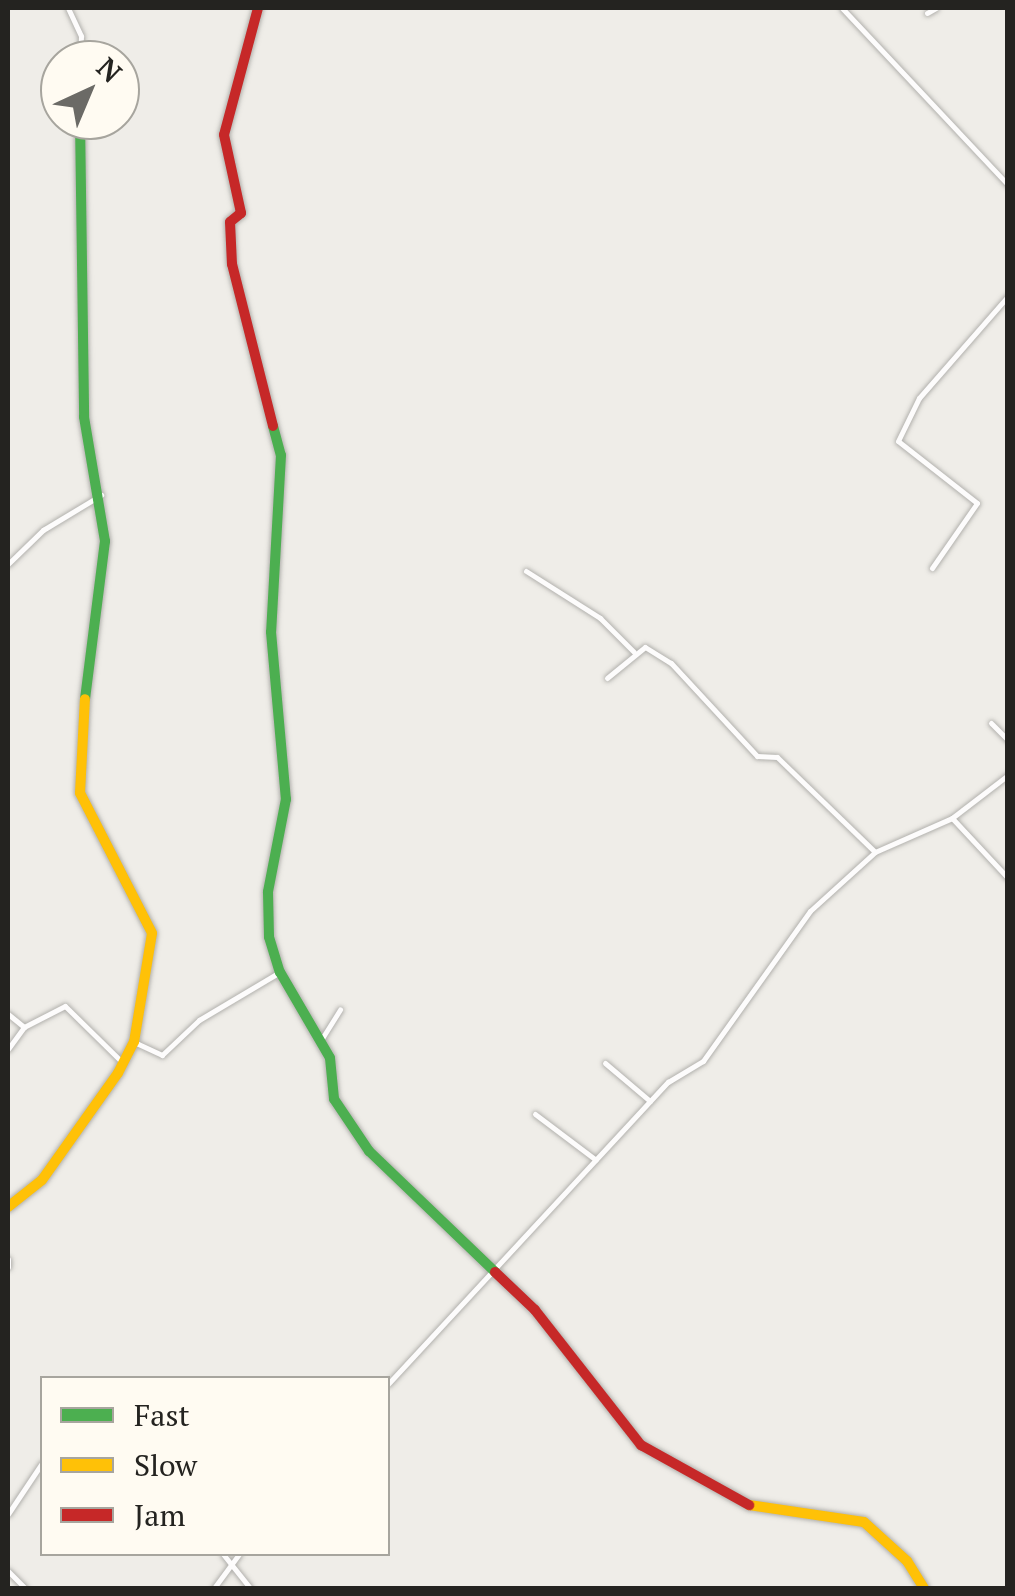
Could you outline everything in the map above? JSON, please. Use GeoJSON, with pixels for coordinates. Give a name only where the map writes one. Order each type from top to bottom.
{"type":"FeatureCollection","features":[{"type":"Feature","properties":{"kind":"street"},"geometry":{"type":"LineString","coordinates":[[68,8],[81,40]]}},
{"type":"Feature","properties":{"kind":"street"},"geometry":{"type":"LineString","coordinates":[[258,8],[224,135],[241,213],[228,232],[239,302],[282,455],[272,632],[286,798],[268,892],[269,937],[280,972],[330,1058],[334,1099],[369,1151],[535,1310],[641,1445],[750,1505],[864,1522],[907,1561],[924,1588]]}},
{"type":"Feature","properties":{"kind":"street"},"geometry":{"type":"LineString","coordinates":[[842,8],[1008,185]]}},
{"type":"Feature","properties":{"kind":"street"},"geometry":{"type":"LineString","coordinates":[[928,13],[936,8]]}},
{"type":"Feature","properties":{"kind":"street"},"geometry":{"type":"LineString","coordinates":[[8,1207],[42,1180],[118,1074],[120,1060],[134,1042],[152,933],[80,793],[78,752],[103,581],[101,494],[84,417],[78,325],[80,140]]}},
{"type":"Feature","properties":{"kind":"street"},"geometry":{"type":"LineString","coordinates":[[932,568],[977,503],[898,441],[919,398],[1008,296]]}},
{"type":"Feature","properties":{"kind":"street"},"geometry":{"type":"LineString","coordinates":[[8,564],[43,530],[101,494]]}},
{"type":"Feature","properties":{"kind":"street"},"geometry":{"type":"LineString","coordinates":[[526,570],[600,618],[634,652]]}},
{"type":"Feature","properties":{"kind":"street"},"geometry":{"type":"LineString","coordinates":[[607,678],[634,652],[645,647],[671,663],[756,756],[777,757],[875,852]]}},
{"type":"Feature","properties":{"kind":"street"},"geometry":{"type":"LineString","coordinates":[[992,723],[1008,740]]}},
{"type":"Feature","properties":{"kind":"street"},"geometry":{"type":"LineString","coordinates":[[390,1382],[489,1270],[650,1101],[703,1061],[810,912],[875,852],[952,818],[1008,775]]}},
{"type":"Feature","properties":{"kind":"street"},"geometry":{"type":"LineString","coordinates":[[952,818],[1008,878]]}},
{"type":"Feature","properties":{"kind":"street"},"geometry":{"type":"LineString","coordinates":[[134,1042],[162,1055],[199,1020],[280,972]]}},
{"type":"Feature","properties":{"kind":"street"},"geometry":{"type":"LineString","coordinates":[[8,1049],[24,1027],[66,1006],[120,1060]]}},
{"type":"Feature","properties":{"kind":"street"},"geometry":{"type":"LineString","coordinates":[[320,1040],[340,1009]]}},
{"type":"Feature","properties":{"kind":"street"},"geometry":{"type":"LineString","coordinates":[[8,1014],[24,1027]]}},
{"type":"Feature","properties":{"kind":"street"},"geometry":{"type":"LineString","coordinates":[[605,1063],[650,1101]]}},
{"type":"Feature","properties":{"kind":"street"},"geometry":{"type":"LineString","coordinates":[[534,1114],[596,1161]]}},
{"type":"Feature","properties":{"kind":"street"},"geometry":{"type":"LineString","coordinates":[[8,1514],[40,1466]]}},
{"type":"Feature","properties":{"kind":"street"},"geometry":{"type":"LineString","coordinates":[[225,1556],[250,1588]]}},
{"type":"Feature","properties":{"kind":"street"},"geometry":{"type":"LineString","coordinates":[[214,1588],[238,1556]]}},
{"type":"Feature","properties":{"kind":"street"},"geometry":{"type":"LineString","coordinates":[[8,1572],[25,1588]]}},
{"type":"Feature","properties":{"kind":"traffic: fast"},"geometry":{"type":"LineString","coordinates":[[80,140],[84,417],[105,541],[85,699]]}},
{"type":"Feature","properties":{"kind":"traffic: fast"},"geometry":{"type":"LineString","coordinates":[[273,426],[281,455],[271,632],[286,799],[268,892],[269,937],[280,972],[330,1058],[334,1099],[369,1151],[495,1272]]}},
{"type":"Feature","properties":{"kind":"traffic: slow"},"geometry":{"type":"LineString","coordinates":[[8,1207],[42,1180],[118,1073],[134,1042],[152,933],[80,793],[85,699]]}},
{"type":"Feature","properties":{"kind":"traffic: slow"},"geometry":{"type":"LineString","coordinates":[[749,1505],[864,1522],[907,1561],[924,1588]]}},
{"type":"Feature","properties":{"kind":"traffic: jam"},"geometry":{"type":"LineString","coordinates":[[258,8],[224,135],[241,213],[230,222],[232,264],[273,426]]}},
{"type":"Feature","properties":{"kind":"traffic: jam"},"geometry":{"type":"LineString","coordinates":[[495,1272],[535,1310],[641,1445],[749,1505]]}}]}
